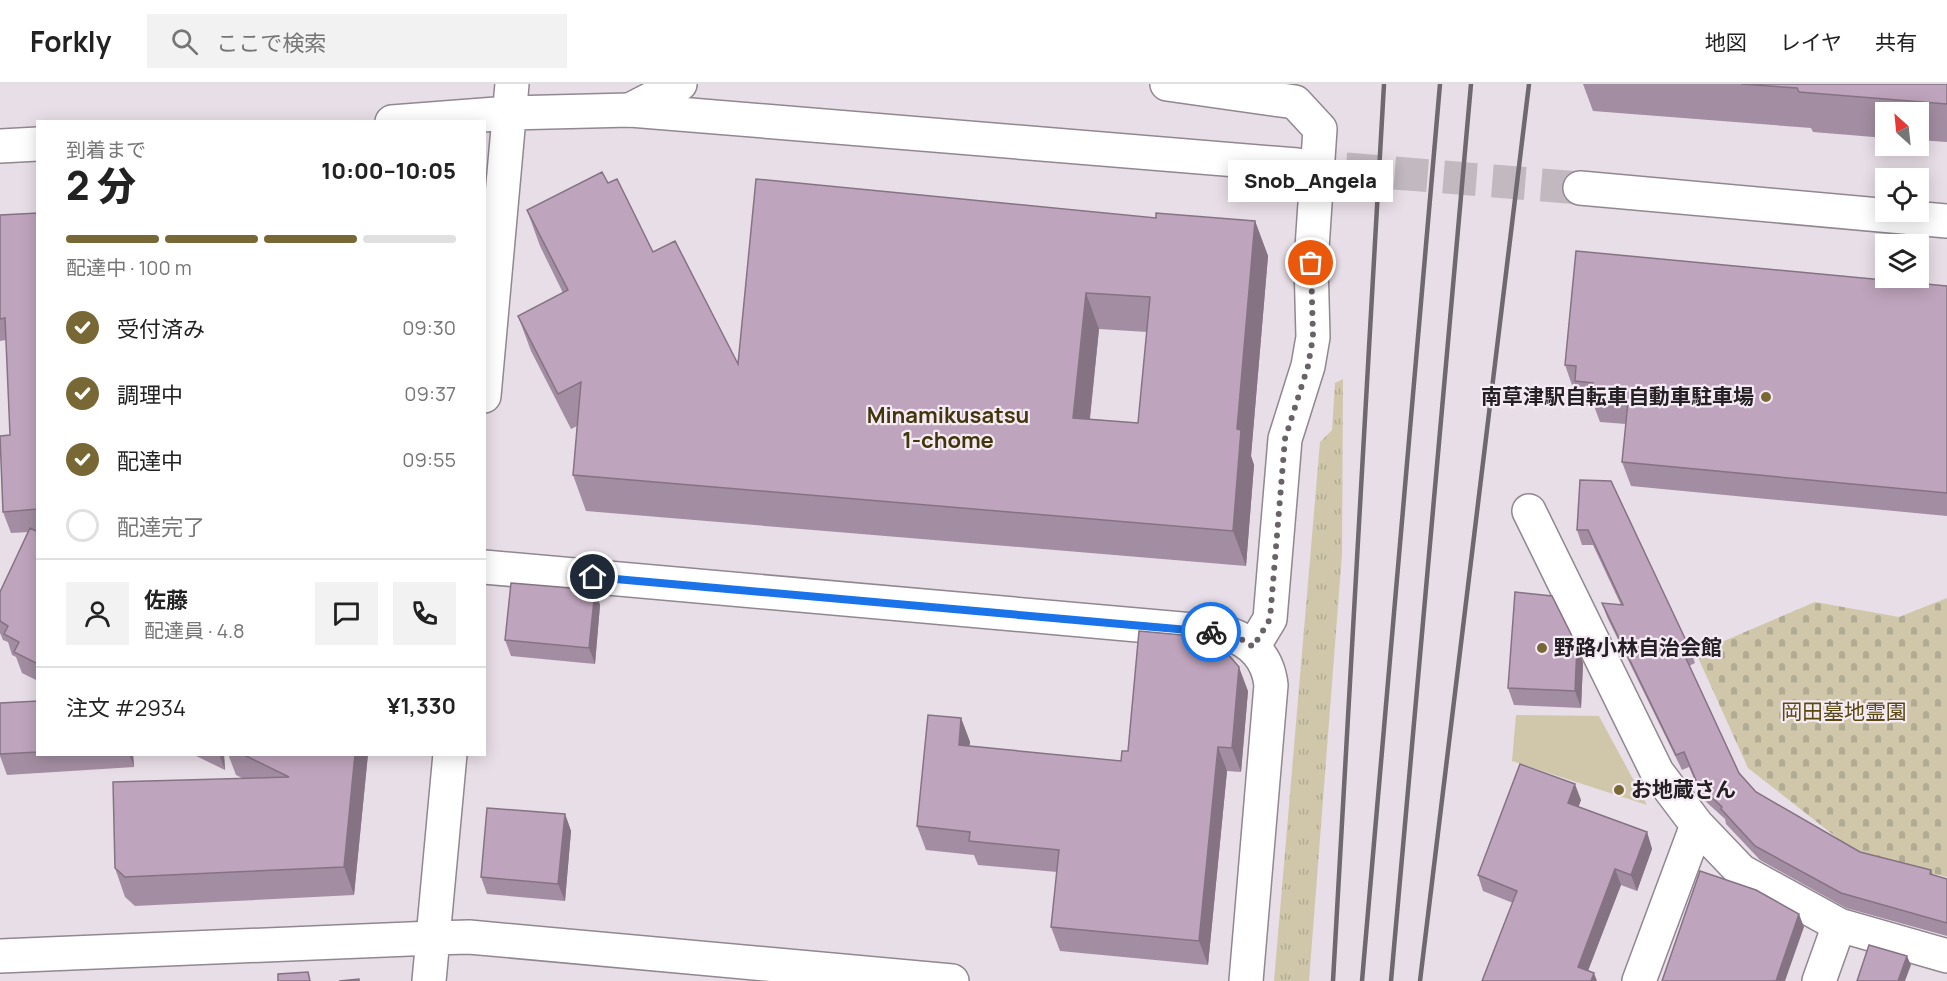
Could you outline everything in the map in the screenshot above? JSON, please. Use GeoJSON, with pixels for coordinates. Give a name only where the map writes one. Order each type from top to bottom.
{"type":"FeatureCollection","features":[{"type":"Feature","properties":{"kind":"street"},"geometry":{"type":"LineString","coordinates":[[630,110],[680,84]]}},
{"type":"Feature","properties":{"kind":"street"},"geometry":{"type":"LineString","coordinates":[[1167,84],[1295,102],[1320,129],[1311,263],[1313,337],[1308,366],[1285,439],[1270,619],[1253,647]]}},
{"type":"Feature","properties":{"kind":"street"},"geometry":{"type":"LineString","coordinates":[[486,374],[511,99]]}},
{"type":"Feature","properties":{"kind":"street"},"geometry":{"type":"LineString","coordinates":[[402,120],[511,99],[1297,165]]}},
{"type":"Feature","properties":{"kind":"street"},"geometry":{"type":"LineString","coordinates":[[0,146],[36,144]]}},
{"type":"Feature","properties":{"kind":"street"},"geometry":{"type":"LineString","coordinates":[[1580,188],[1947,221]]}},
{"type":"Feature","properties":{"kind":"street"},"geometry":{"type":"LineString","coordinates":[[1529,511],[1657,772],[1697,825],[1741,871],[1839,925],[1947,956]]}},
{"type":"Feature","properties":{"kind":"street"},"geometry":{"type":"LineString","coordinates":[[486,567],[1227,633],[1242,639],[1253,647],[1269,671],[1271,685],[1246,981]]}},
{"type":"Feature","properties":{"kind":"street"},"geometry":{"type":"LineString","coordinates":[[429,981],[450,756]]}},
{"type":"Feature","properties":{"kind":"street"},"geometry":{"type":"LineString","coordinates":[[1639,981],[1697,825]]}},
{"type":"Feature","properties":{"kind":"street"},"geometry":{"type":"LineString","coordinates":[[1819,981],[1839,925]]}},
{"type":"Feature","properties":{"kind":"street"},"geometry":{"type":"LineString","coordinates":[[0,956],[469,937],[952,981]]}},
{"type":"Feature","properties":{"kind":"green space"},"geometry":{"type":"Polygon","coordinates":[[[1343,379],[1342,554],[1309,981],[1274,981],[1320,442],[1332,430],[1335,383],[1343,379]]]}},
{"type":"Feature","properties":{"kind":"green space","name":"岡田墓地霊園"},"geometry":{"type":"Polygon","coordinates":[[[1947,598],[1947,877],[1859,855],[1748,768],[1696,653],[1815,602],[1899,617],[1947,598]]]}},
{"type":"Feature","properties":{"kind":"green space"},"geometry":{"type":"Polygon","coordinates":[[[1516,715],[1599,716],[1647,805],[1512,761],[1516,715]]]}},
{"type":"Feature","properties":{"kind":"building"},"geometry":{"type":"Polygon","coordinates":[[[1741,84],[1947,84],[1947,104],[1799,92],[1797,88],[1741,84]]]}},
{"type":"Feature","properties":{"kind":"building"},"geometry":{"type":"Polygon","coordinates":[[[602,172],[608,183],[617,179],[653,252],[675,241],[738,364],[756,179],[1156,218],[1156,213],[1255,221],[1237,429],[1241,430],[1233,531],[573,475],[581,382],[558,394],[518,316],[568,290],[527,210],[602,172]],[[1086,293],[1073,418],[1138,423],[1150,297],[1086,293]]]}},
{"type":"Feature","properties":{"kind":"building"},"geometry":{"type":"Polygon","coordinates":[[[36,213],[36,509],[3,512],[0,436],[10,435],[5,318],[0,319],[0,215],[36,213]]]}},
{"type":"Feature","properties":{"kind":"building","name":"南草津駅自転車自動車駐車場"},"geometry":{"type":"Polygon","coordinates":[[[1576,251],[1875,279],[1875,288],[1929,288],[1929,284],[1947,286],[1947,493],[1622,462],[1628,402],[1591,398],[1593,383],[1575,381],[1576,366],[1565,365],[1576,251]]]}},
{"type":"Feature","properties":{"kind":"building"},"geometry":{"type":"Polygon","coordinates":[[[1580,480],[1611,481],[1690,649],[1683,652],[1739,773],[1756,792],[1860,852],[1931,870],[1930,874],[1947,879],[1947,923],[1841,893],[1755,846],[1721,809],[1722,807],[1698,785],[1684,752],[1676,755],[1602,603],[1623,605],[1588,530],[1577,530],[1580,480]]]}},
{"type":"Feature","properties":{"kind":"building"},"geometry":{"type":"Polygon","coordinates":[[[30,528],[36,531],[36,663],[14,652],[19,642],[4,634],[8,626],[0,621],[0,592],[30,528]]]}},
{"type":"Feature","properties":{"kind":"building"},"geometry":{"type":"Polygon","coordinates":[[[511,583],[595,590],[589,648],[505,640],[511,583]]]}},
{"type":"Feature","properties":{"kind":"building","name":"野路小林自治会館"},"geometry":{"type":"Polygon","coordinates":[[[1515,592],[1552,596],[1577,646],[1575,691],[1508,688],[1515,592]]]}},
{"type":"Feature","properties":{"kind":"building"},"geometry":{"type":"Polygon","coordinates":[[[1139,631],[1214,638],[1239,667],[1232,748],[1218,747],[1199,941],[1051,927],[1059,850],[969,841],[970,832],[917,826],[928,715],[961,718],[959,745],[1121,761],[1122,751],[1128,751],[1139,631]]]}},
{"type":"Feature","properties":{"kind":"building"},"geometry":{"type":"Polygon","coordinates":[[[36,701],[36,752],[0,754],[0,703],[36,701]]]}},
{"type":"Feature","properties":{"kind":"building"},"geometry":{"type":"Polygon","coordinates":[[[246,756],[355,756],[344,867],[125,877],[115,868],[113,782],[289,777],[246,756]]]}},
{"type":"Feature","properties":{"kind":"building"},"geometry":{"type":"Polygon","coordinates":[[[1520,764],[1575,784],[1568,803],[1647,832],[1631,875],[1615,869],[1578,967],[1594,973],[1591,981],[1482,981],[1517,891],[1478,875],[1520,764]]]}},
{"type":"Feature","properties":{"kind":"building"},"geometry":{"type":"Polygon","coordinates":[[[487,808],[565,814],[558,884],[481,877],[487,808]]]}},
{"type":"Feature","properties":{"kind":"building"},"geometry":{"type":"Polygon","coordinates":[[[1700,871],[1756,890],[1799,914],[1776,981],[1662,981],[1700,871]]]}},
{"type":"Feature","properties":{"kind":"building"},"geometry":{"type":"Polygon","coordinates":[[[1869,945],[1907,956],[1898,981],[1857,981],[1869,945]]]}},
{"type":"Feature","properties":{"kind":"building"},"geometry":{"type":"Polygon","coordinates":[[[308,972],[310,981],[278,981],[278,974],[308,972]]]}},
{"type":"Feature","properties":{"kind":"tunnel"},"geometry":{"type":"LineString","coordinates":[[1297,165],[1580,188]]}},
{"type":"Feature","properties":{"kind":"railway"},"geometry":{"type":"LineString","coordinates":[[1333,981],[1384,84]]}},
{"type":"Feature","properties":{"kind":"railway"},"geometry":{"type":"LineString","coordinates":[[1362,981],[1440,84]]}},
{"type":"Feature","properties":{"kind":"railway"},"geometry":{"type":"LineString","coordinates":[[1391,981],[1471,84]]}},
{"type":"Feature","properties":{"kind":"railway"},"geometry":{"type":"LineString","coordinates":[[1420,981],[1529,84]]}},
{"type":"Feature","properties":{"kind":"way so far"},"geometry":{"type":"LineString","coordinates":[[1211,632],[1227,633],[1242,639],[1253,647],[1270,619],[1285,439],[1308,366],[1313,337],[1311,263]]}},
{"type":"Feature","properties":{"kind":"place","name":"Snob_Angela"},"geometry":{"type":"Point","coordinates":[1311,263]}},
{"type":"Feature","properties":{"kind":"place","name":"南草津駅自転車自動車駐車場"},"geometry":{"type":"Point","coordinates":[1766,397]}},
{"type":"Feature","properties":{"kind":"place","name":"野路小林自治会館"},"geometry":{"type":"Point","coordinates":[1542,648]}},
{"type":"Feature","properties":{"kind":"place","name":"お地蔵さん"},"geometry":{"type":"Point","coordinates":[1619,790]}},
{"type":"Feature","properties":{"kind":"district","name":"Minamikusatsu 1-chome"},"geometry":{"type":"Point","coordinates":[948,428]}},
{"type":"Feature","properties":{"kind":"route"},"geometry":{"type":"LineString","coordinates":[[593,577],[1211,632]]}}]}
